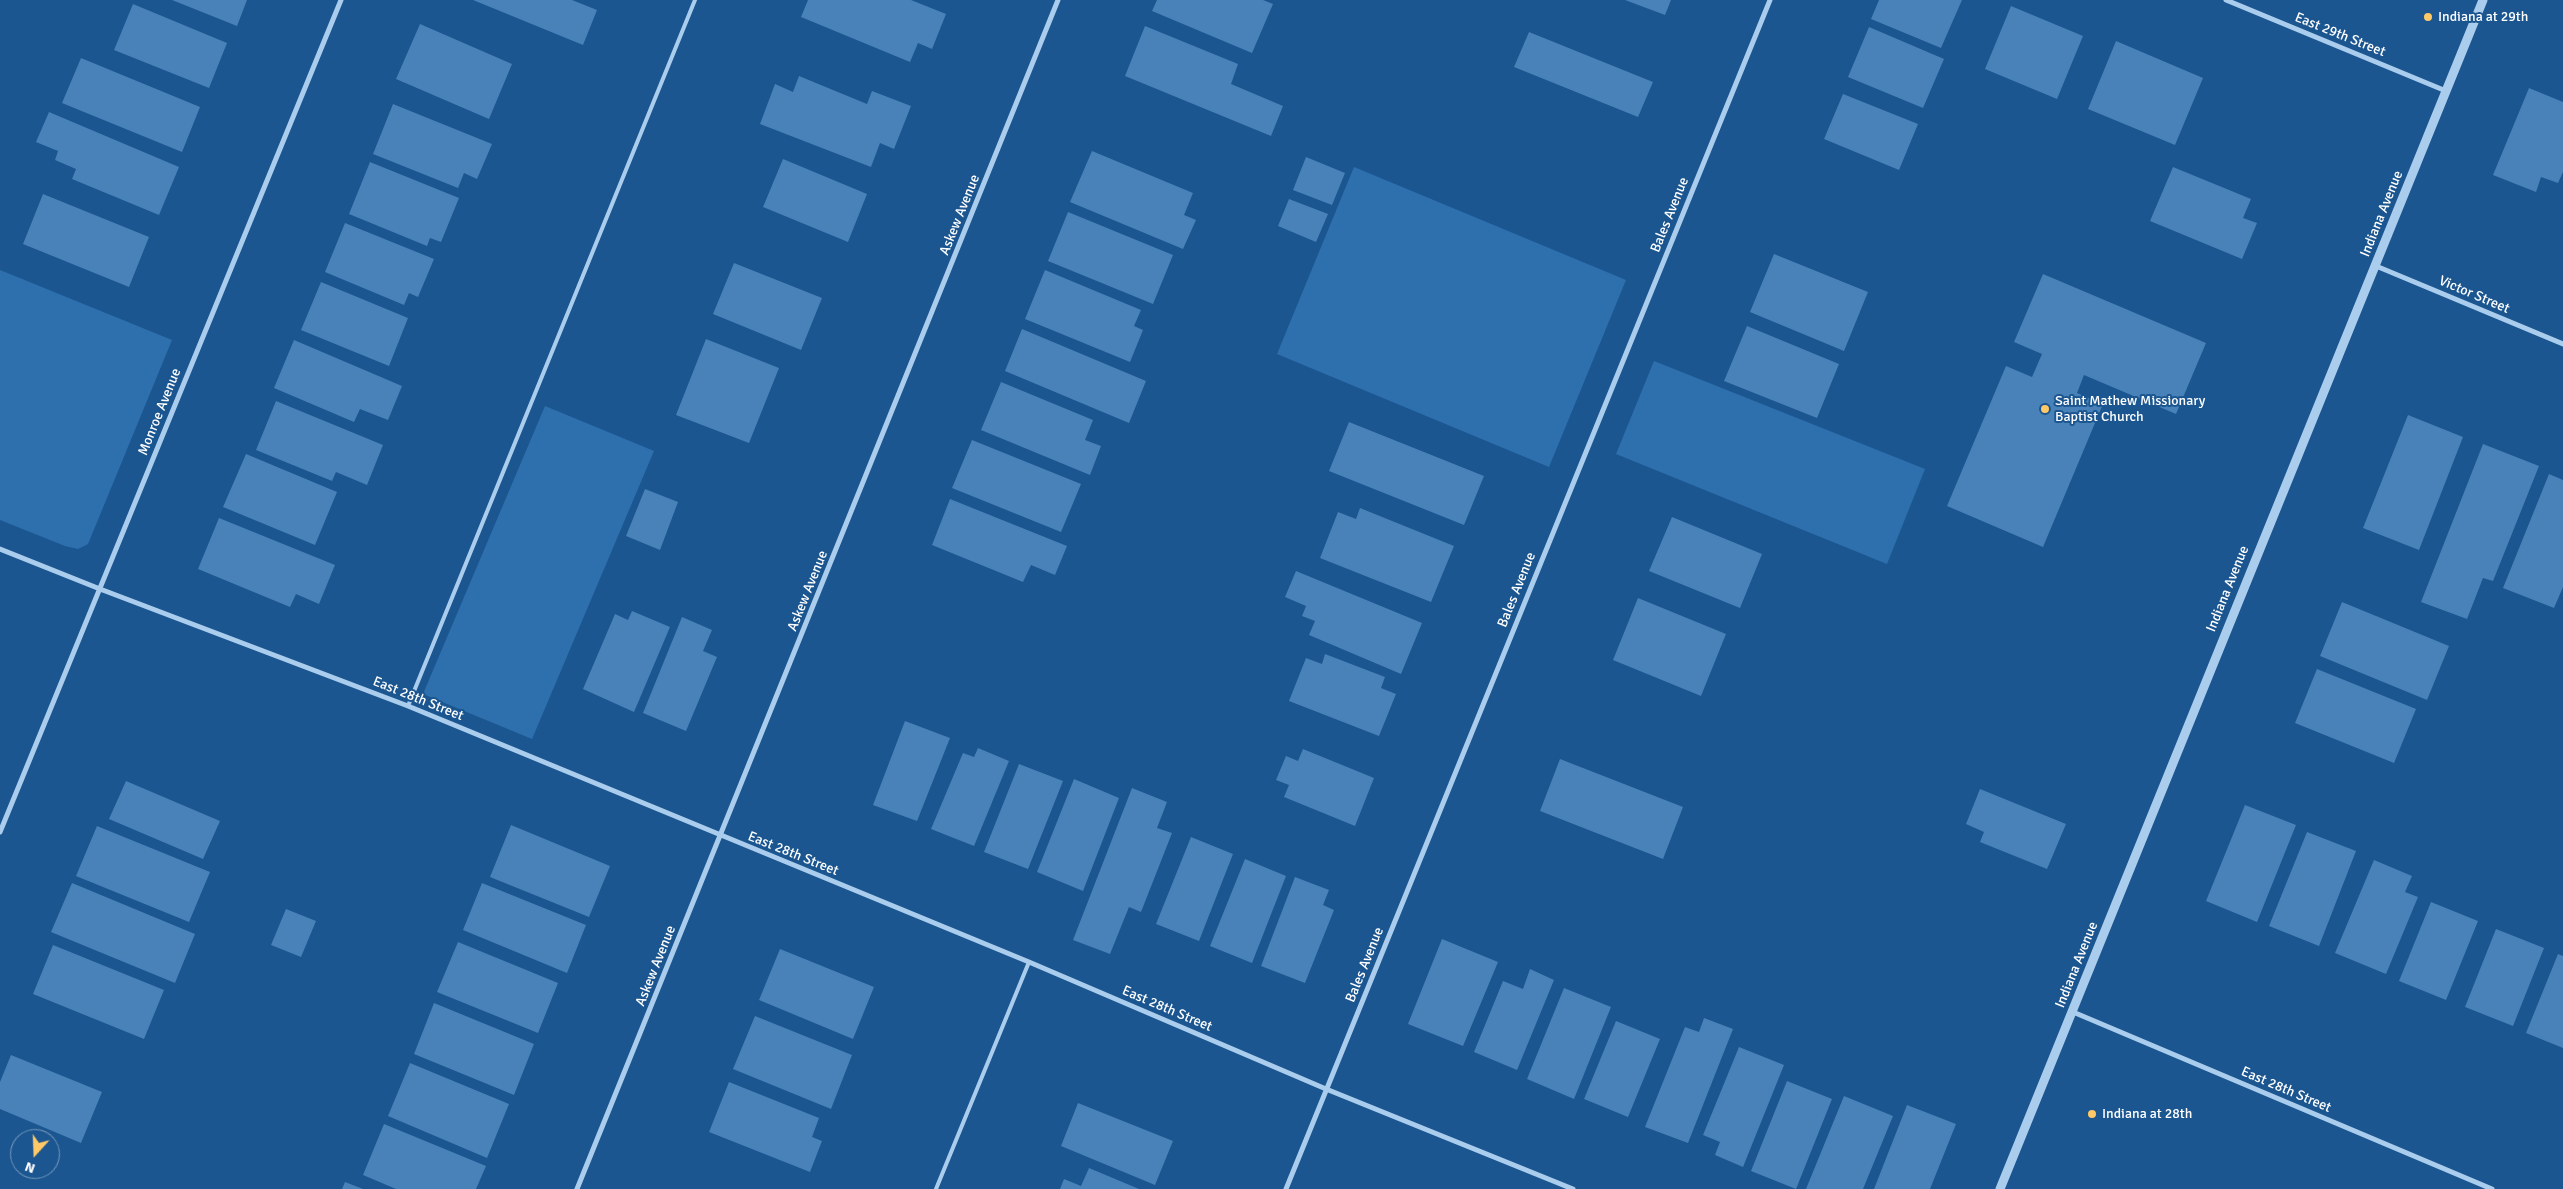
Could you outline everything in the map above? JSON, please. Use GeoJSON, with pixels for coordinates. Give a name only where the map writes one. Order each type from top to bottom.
{"type":"FeatureCollection","features":[{"type":"Feature","properties":{"kind":"street","name":"Monroe Avenue"},"geometry":{"type":"LineString","coordinates":[[0,832],[341,0]]}},
{"type":"Feature","properties":{"kind":"street","name":"Askew Avenue"},"geometry":{"type":"LineString","coordinates":[[578,1189],[1058,0]]}},
{"type":"Feature","properties":{"kind":"street","name":"Bales Avenue"},"geometry":{"type":"LineString","coordinates":[[1286,1189],[1770,0]]}},
{"type":"Feature","properties":{"kind":"street","name":"East 29th Street"},"geometry":{"type":"LineString","coordinates":[[2226,0],[2446,91]]}},
{"type":"Feature","properties":{"kind":"street","name":"Indiana Avenue"},"geometry":{"type":"LineString","coordinates":[[2000,1189],[2483,0]]}},
{"type":"Feature","properties":{"kind":"street","name":"Victor Street"},"geometry":{"type":"LineString","coordinates":[[2376,266],[2563,344]]}},
{"type":"Feature","properties":{"kind":"street","name":"East 28th Street"},"geometry":{"type":"LineString","coordinates":[[0,549],[408,706],[721,837],[1029,962],[1326,1089],[1573,1189]]}},
{"type":"Feature","properties":{"kind":"street","name":"East 28th Street"},"geometry":{"type":"LineString","coordinates":[[2072,1012],[2492,1189]]}},
{"type":"Feature","properties":{"kind":"lane"},"geometry":{"type":"LineString","coordinates":[[408,706],[695,0]]}},
{"type":"Feature","properties":{"kind":"lane"},"geometry":{"type":"LineString","coordinates":[[936,1189],[1029,962]]}},
{"type":"Feature","properties":{"kind":"shaded area"},"geometry":{"type":"Polygon","coordinates":[[[1354,167],[1626,280],[1549,467],[1277,354],[1354,167]]]}},
{"type":"Feature","properties":{"kind":"shaded area"},"geometry":{"type":"Polygon","coordinates":[[[0,270],[172,340],[88,544],[78,549],[65,546],[0,520],[0,270]]]}},
{"type":"Feature","properties":{"kind":"shaded area"},"geometry":{"type":"Polygon","coordinates":[[[1654,361],[1925,469],[1887,564],[1616,454],[1654,361]]]}},
{"type":"Feature","properties":{"kind":"shaded area"},"geometry":{"type":"Polygon","coordinates":[[[545,406],[654,451],[532,739],[423,694],[545,406]]]}},
{"type":"Feature","properties":{"kind":"building"},"geometry":{"type":"Polygon","coordinates":[[[172,0],[247,0],[237,26],[172,0]]]}},
{"type":"Feature","properties":{"kind":"building"},"geometry":{"type":"Polygon","coordinates":[[[473,0],[572,0],[597,10],[583,45],[473,0]]]}},
{"type":"Feature","properties":{"kind":"building"},"geometry":{"type":"Polygon","coordinates":[[[808,0],[911,0],[946,14],[932,49],[918,43],[910,62],[801,17],[808,0]]]}},
{"type":"Feature","properties":{"kind":"building"},"geometry":{"type":"Polygon","coordinates":[[[1157,0],[1263,0],[1273,4],[1252,53],[1152,11],[1157,0]]]}},
{"type":"Feature","properties":{"kind":"building"},"geometry":{"type":"Polygon","coordinates":[[[1625,0],[1671,0],[1665,15],[1625,0]]]}},
{"type":"Feature","properties":{"kind":"building"},"geometry":{"type":"Polygon","coordinates":[[[1879,0],[1962,0],[1941,48],[1871,19],[1879,0]]]}},
{"type":"Feature","properties":{"kind":"building"},"geometry":{"type":"Polygon","coordinates":[[[133,4],[227,43],[209,88],[114,50],[133,4]]]}},
{"type":"Feature","properties":{"kind":"building"},"geometry":{"type":"Polygon","coordinates":[[[2011,6],[2083,36],[2057,99],[1985,69],[2011,6]]]}},
{"type":"Feature","properties":{"kind":"building"},"geometry":{"type":"Polygon","coordinates":[[[420,24],[512,64],[489,119],[396,79],[420,24]]]}},
{"type":"Feature","properties":{"kind":"building"},"geometry":{"type":"Polygon","coordinates":[[[1145,26],[1238,64],[1231,84],[1283,106],[1271,136],[1125,76],[1145,26]]]}},
{"type":"Feature","properties":{"kind":"building"},"geometry":{"type":"Polygon","coordinates":[[[1869,27],[1944,59],[1923,108],[1848,77],[1869,27]]]}},
{"type":"Feature","properties":{"kind":"building"},"geometry":{"type":"Polygon","coordinates":[[[1529,32],[1653,82],[1638,117],[1514,67],[1529,32]]]}},
{"type":"Feature","properties":{"kind":"building"},"geometry":{"type":"Polygon","coordinates":[[[2116,41],[2203,78],[2175,145],[2088,109],[2116,41]]]}},
{"type":"Feature","properties":{"kind":"building"},"geometry":{"type":"Polygon","coordinates":[[[81,58],[200,107],[182,152],[62,103],[81,58]]]}},
{"type":"Feature","properties":{"kind":"building"},"geometry":{"type":"Polygon","coordinates":[[[799,76],[867,104],[872,91],[911,106],[894,149],[880,143],[871,167],[760,124],[775,84],[793,92],[799,76]]]}},
{"type":"Feature","properties":{"kind":"building"},"geometry":{"type":"Polygon","coordinates":[[[2529,88],[2563,102],[2563,172],[2558,183],[2541,177],[2536,192],[2493,175],[2529,88]]]}},
{"type":"Feature","properties":{"kind":"building"},"geometry":{"type":"Polygon","coordinates":[[[1843,94],[1918,124],[1899,170],[1824,139],[1843,94]]]}},
{"type":"Feature","properties":{"kind":"building"},"geometry":{"type":"Polygon","coordinates":[[[393,104],[492,144],[477,179],[464,173],[458,188],[373,154],[393,104]]]}},
{"type":"Feature","properties":{"kind":"building"},"geometry":{"type":"Polygon","coordinates":[[[49,112],[179,167],[159,215],[72,179],[76,169],[55,160],[58,151],[36,142],[49,112]]]}},
{"type":"Feature","properties":{"kind":"building"},"geometry":{"type":"Polygon","coordinates":[[[1092,151],[1193,193],[1184,215],[1196,220],[1183,249],[1070,202],[1092,151]]]}},
{"type":"Feature","properties":{"kind":"building"},"geometry":{"type":"Polygon","coordinates":[[[1306,157],[1345,173],[1332,205],[1293,190],[1306,157]]]}},
{"type":"Feature","properties":{"kind":"building"},"geometry":{"type":"Polygon","coordinates":[[[783,159],[867,194],[848,242],[763,207],[783,159]]]}},
{"type":"Feature","properties":{"kind":"building"},"geometry":{"type":"Polygon","coordinates":[[[370,162],[459,198],[441,242],[430,238],[427,246],[349,214],[370,162]]]}},
{"type":"Feature","properties":{"kind":"building"},"geometry":{"type":"Polygon","coordinates":[[[2173,167],[2251,199],[2243,218],[2257,223],[2242,259],[2150,221],[2173,167]]]}},
{"type":"Feature","properties":{"kind":"building"},"geometry":{"type":"Polygon","coordinates":[[[43,194],[149,237],[129,287],[23,244],[43,194]]]}},
{"type":"Feature","properties":{"kind":"building"},"geometry":{"type":"Polygon","coordinates":[[[1289,199],[1328,214],[1316,242],[1278,226],[1289,199]]]}},
{"type":"Feature","properties":{"kind":"building"},"geometry":{"type":"Polygon","coordinates":[[[1068,212],[1173,255],[1153,304],[1048,261],[1068,212]]]}},
{"type":"Feature","properties":{"kind":"building"},"geometry":{"type":"Polygon","coordinates":[[[345,223],[434,259],[418,297],[409,293],[404,305],[325,272],[345,223]]]}},
{"type":"Feature","properties":{"kind":"building"},"geometry":{"type":"Polygon","coordinates":[[[1774,254],[1868,292],[1844,351],[1750,312],[1774,254]]]}},
{"type":"Feature","properties":{"kind":"building"},"geometry":{"type":"Polygon","coordinates":[[[734,263],[822,298],[801,350],[713,314],[734,263]]]}},
{"type":"Feature","properties":{"kind":"building"},"geometry":{"type":"Polygon","coordinates":[[[1045,270],[1141,310],[1134,326],[1143,330],[1130,362],[1025,319],[1045,270]]]}},
{"type":"Feature","properties":{"kind":"building","name":"Saint Mathew Missionary Baptist Church"},"geometry":{"type":"Polygon","coordinates":[[[2043,274],[2206,343],[2176,414],[2084,375],[2077,393],[2103,404],[2043,547],[1947,506],[2006,366],[2032,377],[2042,354],[2014,342],[2043,274]]]}},
{"type":"Feature","properties":{"kind":"building"},"geometry":{"type":"Polygon","coordinates":[[[321,282],[408,318],[389,366],[301,330],[321,282]]]}},
{"type":"Feature","properties":{"kind":"building"},"geometry":{"type":"Polygon","coordinates":[[[1747,326],[1839,364],[1817,418],[1724,381],[1747,326]]]}},
{"type":"Feature","properties":{"kind":"building"},"geometry":{"type":"Polygon","coordinates":[[[1022,329],[1146,381],[1129,423],[1005,371],[1022,329]]]}},
{"type":"Feature","properties":{"kind":"building"},"geometry":{"type":"Polygon","coordinates":[[[706,339],[779,368],[749,443],[676,415],[706,339]]]}},
{"type":"Feature","properties":{"kind":"building"},"geometry":{"type":"Polygon","coordinates":[[[294,340],[402,386],[388,420],[360,409],[354,422],[274,388],[294,340]]]}},
{"type":"Feature","properties":{"kind":"building"},"geometry":{"type":"Polygon","coordinates":[[[1001,382],[1093,420],[1085,440],[1101,446],[1090,475],[981,430],[1001,382]]]}},
{"type":"Feature","properties":{"kind":"building"},"geometry":{"type":"Polygon","coordinates":[[[276,401],[383,445],[367,485],[336,472],[332,481],[256,450],[276,401]]]}},
{"type":"Feature","properties":{"kind":"building"},"geometry":{"type":"Polygon","coordinates":[[[2408,415],[2463,437],[2419,550],[2363,528],[2408,415]]]}},
{"type":"Feature","properties":{"kind":"building"},"geometry":{"type":"Polygon","coordinates":[[[1349,422],[1484,476],[1464,525],[1329,471],[1349,422]]]}},
{"type":"Feature","properties":{"kind":"building"},"geometry":{"type":"Polygon","coordinates":[[[972,440],[1081,484],[1061,532],[952,488],[972,440]]]}},
{"type":"Feature","properties":{"kind":"building"},"geometry":{"type":"Polygon","coordinates":[[[2483,444],[2539,466],[2493,581],[2483,578],[2467,619],[2421,602],[2483,444]]]}},
{"type":"Feature","properties":{"kind":"building"},"geometry":{"type":"Polygon","coordinates":[[[246,454],[337,492],[315,545],[223,507],[246,454]]]}},
{"type":"Feature","properties":{"kind":"building"},"geometry":{"type":"Polygon","coordinates":[[[2549,474],[2563,480],[2563,587],[2554,608],[2503,588],[2549,474]]]}},
{"type":"Feature","properties":{"kind":"building"},"geometry":{"type":"Polygon","coordinates":[[[645,489],[678,502],[660,550],[626,536],[645,489]]]}},
{"type":"Feature","properties":{"kind":"building"},"geometry":{"type":"Polygon","coordinates":[[[950,499],[1067,546],[1055,575],[1031,565],[1023,582],[932,545],[950,499]]]}},
{"type":"Feature","properties":{"kind":"building"},"geometry":{"type":"Polygon","coordinates":[[[1360,508],[1454,546],[1431,602],[1320,558],[1338,512],[1356,519],[1360,508]]]}},
{"type":"Feature","properties":{"kind":"building"},"geometry":{"type":"Polygon","coordinates":[[[1672,517],[1762,554],[1740,608],[1649,571],[1672,517]]]}},
{"type":"Feature","properties":{"kind":"building"},"geometry":{"type":"Polygon","coordinates":[[[219,518],[335,565],[319,604],[296,594],[290,607],[198,569],[219,518]]]}},
{"type":"Feature","properties":{"kind":"building"},"geometry":{"type":"Polygon","coordinates":[[[1296,571],[1422,623],[1401,674],[1309,635],[1315,621],[1302,616],[1306,606],[1285,597],[1296,571]]]}},
{"type":"Feature","properties":{"kind":"building"},"geometry":{"type":"Polygon","coordinates":[[[1638,598],[1726,634],[1701,696],[1613,660],[1638,598]]]}},
{"type":"Feature","properties":{"kind":"building"},"geometry":{"type":"Polygon","coordinates":[[[2342,602],[2449,646],[2427,700],[2320,656],[2342,602]]]}},
{"type":"Feature","properties":{"kind":"building"},"geometry":{"type":"Polygon","coordinates":[[[632,611],[670,627],[634,712],[583,689],[615,614],[628,620],[632,611]]]}},
{"type":"Feature","properties":{"kind":"building"},"geometry":{"type":"Polygon","coordinates":[[[682,617],[712,630],[703,651],[717,657],[686,731],[643,713],[682,617]]]}},
{"type":"Feature","properties":{"kind":"building"},"geometry":{"type":"Polygon","coordinates":[[[1325,654],[1385,677],[1381,688],[1396,694],[1379,736],[1289,701],[1306,658],[1322,664],[1325,654]]]}},
{"type":"Feature","properties":{"kind":"building"},"geometry":{"type":"Polygon","coordinates":[[[2317,669],[2416,709],[2394,763],[2295,723],[2317,669]]]}},
{"type":"Feature","properties":{"kind":"building"},"geometry":{"type":"Polygon","coordinates":[[[905,721],[950,738],[917,821],[873,805],[905,721]]]}},
{"type":"Feature","properties":{"kind":"building"},"geometry":{"type":"Polygon","coordinates":[[[978,748],[1009,761],[974,846],[931,829],[963,753],[974,757],[978,748]]]}},
{"type":"Feature","properties":{"kind":"building"},"geometry":{"type":"Polygon","coordinates":[[[1303,749],[1374,778],[1355,826],[1284,797],[1289,785],[1276,780],[1286,756],[1298,761],[1303,749]]]}},
{"type":"Feature","properties":{"kind":"building"},"geometry":{"type":"Polygon","coordinates":[[[1560,759],[1683,807],[1663,859],[1540,811],[1560,759]]]}},
{"type":"Feature","properties":{"kind":"building"},"geometry":{"type":"Polygon","coordinates":[[[1019,764],[1063,781],[1028,869],[984,852],[1019,764]]]}},
{"type":"Feature","properties":{"kind":"building"},"geometry":{"type":"Polygon","coordinates":[[[1074,779],[1119,798],[1083,891],[1037,872],[1074,779]]]}},
{"type":"Feature","properties":{"kind":"building"},"geometry":{"type":"Polygon","coordinates":[[[126,781],[220,821],[203,859],[109,819],[126,781]]]}},
{"type":"Feature","properties":{"kind":"building"},"geometry":{"type":"Polygon","coordinates":[[[1132,788],[1167,802],[1157,828],[1172,833],[1141,912],[1129,907],[1110,954],[1073,940],[1132,788]]]}},
{"type":"Feature","properties":{"kind":"building"},"geometry":{"type":"Polygon","coordinates":[[[1980,789],[2066,824],[2047,869],[1980,842],[1984,832],[1966,824],[1980,789]]]}},
{"type":"Feature","properties":{"kind":"building"},"geometry":{"type":"Polygon","coordinates":[[[2245,805],[2296,825],[2257,922],[2206,901],[2245,805]]]}},
{"type":"Feature","properties":{"kind":"building"},"geometry":{"type":"Polygon","coordinates":[[[511,825],[610,866],[589,917],[490,877],[511,825]]]}},
{"type":"Feature","properties":{"kind":"building"},"geometry":{"type":"Polygon","coordinates":[[[97,826],[210,872],[189,922],[76,876],[97,826]]]}},
{"type":"Feature","properties":{"kind":"building"},"geometry":{"type":"Polygon","coordinates":[[[2307,832],[2356,851],[2319,946],[2269,926],[2307,832]]]}},
{"type":"Feature","properties":{"kind":"building"},"geometry":{"type":"Polygon","coordinates":[[[1191,837],[1233,854],[1199,941],[1156,924],[1191,837]]]}},
{"type":"Feature","properties":{"kind":"building"},"geometry":{"type":"Polygon","coordinates":[[[1245,859],[1286,876],[1252,963],[1210,946],[1245,859]]]}},
{"type":"Feature","properties":{"kind":"building"},"geometry":{"type":"Polygon","coordinates":[[[2374,860],[2412,876],[2405,892],[2418,897],[2386,974],[2335,953],[2374,860]]]}},
{"type":"Feature","properties":{"kind":"building"},"geometry":{"type":"Polygon","coordinates":[[[1295,877],[1329,890],[1323,905],[1334,910],[1305,983],[1261,966],[1295,877]]]}},
{"type":"Feature","properties":{"kind":"building"},"geometry":{"type":"Polygon","coordinates":[[[72,883],[195,934],[175,983],[51,932],[72,883]]]}},
{"type":"Feature","properties":{"kind":"building"},"geometry":{"type":"Polygon","coordinates":[[[482,883],[586,925],[567,973],[463,930],[482,883]]]}},
{"type":"Feature","properties":{"kind":"building"},"geometry":{"type":"Polygon","coordinates":[[[2431,902],[2478,921],[2446,1000],[2399,981],[2431,902]]]}},
{"type":"Feature","properties":{"kind":"building"},"geometry":{"type":"Polygon","coordinates":[[[286,909],[316,921],[301,957],[271,945],[286,909]]]}},
{"type":"Feature","properties":{"kind":"building"},"geometry":{"type":"Polygon","coordinates":[[[2496,929],[2544,948],[2513,1026],[2465,1007],[2496,929]]]}},
{"type":"Feature","properties":{"kind":"building"},"geometry":{"type":"Polygon","coordinates":[[[1442,939],[1498,962],[1463,1046],[1408,1024],[1442,939]]]}},
{"type":"Feature","properties":{"kind":"building"},"geometry":{"type":"Polygon","coordinates":[[[458,942],[558,983],[538,1033],[437,992],[458,942]]]}},
{"type":"Feature","properties":{"kind":"building"},"geometry":{"type":"Polygon","coordinates":[[[53,945],[164,990],[144,1039],[33,994],[53,945]]]}},
{"type":"Feature","properties":{"kind":"building"},"geometry":{"type":"Polygon","coordinates":[[[780,949],[874,987],[853,1039],[759,1000],[780,949]]]}},
{"type":"Feature","properties":{"kind":"building"},"geometry":{"type":"Polygon","coordinates":[[[2558,954],[2563,956],[2563,1048],[2526,1033],[2558,954]]]}},
{"type":"Feature","properties":{"kind":"building"},"geometry":{"type":"Polygon","coordinates":[[[1530,969],[1554,980],[1517,1070],[1474,1052],[1503,981],[1523,989],[1530,969]]]}},
{"type":"Feature","properties":{"kind":"building"},"geometry":{"type":"Polygon","coordinates":[[[1564,988],[1611,1007],[1574,1099],[1527,1079],[1564,988]]]}},
{"type":"Feature","properties":{"kind":"building"},"geometry":{"type":"Polygon","coordinates":[[[434,1003],[534,1044],[514,1095],[414,1054],[434,1003]]]}},
{"type":"Feature","properties":{"kind":"building"},"geometry":{"type":"Polygon","coordinates":[[[755,1016],[852,1055],[831,1109],[733,1069],[755,1016]]]}},
{"type":"Feature","properties":{"kind":"building"},"geometry":{"type":"Polygon","coordinates":[[[1704,1018],[1733,1029],[1688,1143],[1645,1127],[1685,1027],[1699,1032],[1704,1018]]]}},
{"type":"Feature","properties":{"kind":"building"},"geometry":{"type":"Polygon","coordinates":[[[1616,1021],[1660,1039],[1628,1117],[1584,1099],[1616,1021]]]}},
{"type":"Feature","properties":{"kind":"building"},"geometry":{"type":"Polygon","coordinates":[[[1739,1047],[1784,1065],[1743,1167],[1715,1155],[1720,1142],[1703,1135],[1739,1047]]]}},
{"type":"Feature","properties":{"kind":"building"},"geometry":{"type":"Polygon","coordinates":[[[11,1055],[102,1092],[81,1143],[60,1134],[60,1129],[48,1129],[0,1109],[0,1082],[11,1055]]]}},
{"type":"Feature","properties":{"kind":"building"},"geometry":{"type":"Polygon","coordinates":[[[410,1063],[509,1104],[487,1158],[388,1116],[410,1063]]]}},
{"type":"Feature","properties":{"kind":"building"},"geometry":{"type":"Polygon","coordinates":[[[1787,1081],[1832,1099],[1796,1189],[1751,1171],[1787,1081]]]}},
{"type":"Feature","properties":{"kind":"building"},"geometry":{"type":"Polygon","coordinates":[[[729,1082],[819,1118],[812,1137],[822,1141],[810,1172],[709,1132],[729,1082]]]}},
{"type":"Feature","properties":{"kind":"building"},"geometry":{"type":"Polygon","coordinates":[[[1844,1096],[1893,1116],[1863,1189],[1806,1189],[1844,1096]]]}},
{"type":"Feature","properties":{"kind":"building"},"geometry":{"type":"Polygon","coordinates":[[[1078,1103],[1173,1141],[1155,1185],[1061,1146],[1078,1103]]]}},
{"type":"Feature","properties":{"kind":"building"},"geometry":{"type":"Polygon","coordinates":[[[1907,1105],[1956,1124],[1930,1189],[1874,1189],[1907,1105]]]}},
{"type":"Feature","properties":{"kind":"building"},"geometry":{"type":"Polygon","coordinates":[[[384,1124],[486,1166],[476,1189],[396,1189],[363,1175],[384,1124]]]}},
{"type":"Feature","properties":{"kind":"building"},"geometry":{"type":"Polygon","coordinates":[[[1089,1168],[1139,1189],[1060,1189],[1064,1179],[1081,1186],[1089,1168]]]}},
{"type":"Feature","properties":{"kind":"building"},"geometry":{"type":"Polygon","coordinates":[[[345,1182],[363,1189],[342,1189],[345,1182]]]}},
{"type":"Feature","properties":{"kind":"place","name":"Indiana at 29th"},"geometry":{"type":"Point","coordinates":[2428,17]}},
{"type":"Feature","properties":{"kind":"place","name":"Saint Mathew Missionary Baptist Church"},"geometry":{"type":"Point","coordinates":[2045,409]}},
{"type":"Feature","properties":{"kind":"place","name":"Indiana at 28th"},"geometry":{"type":"Point","coordinates":[2092,1114]}}]}
